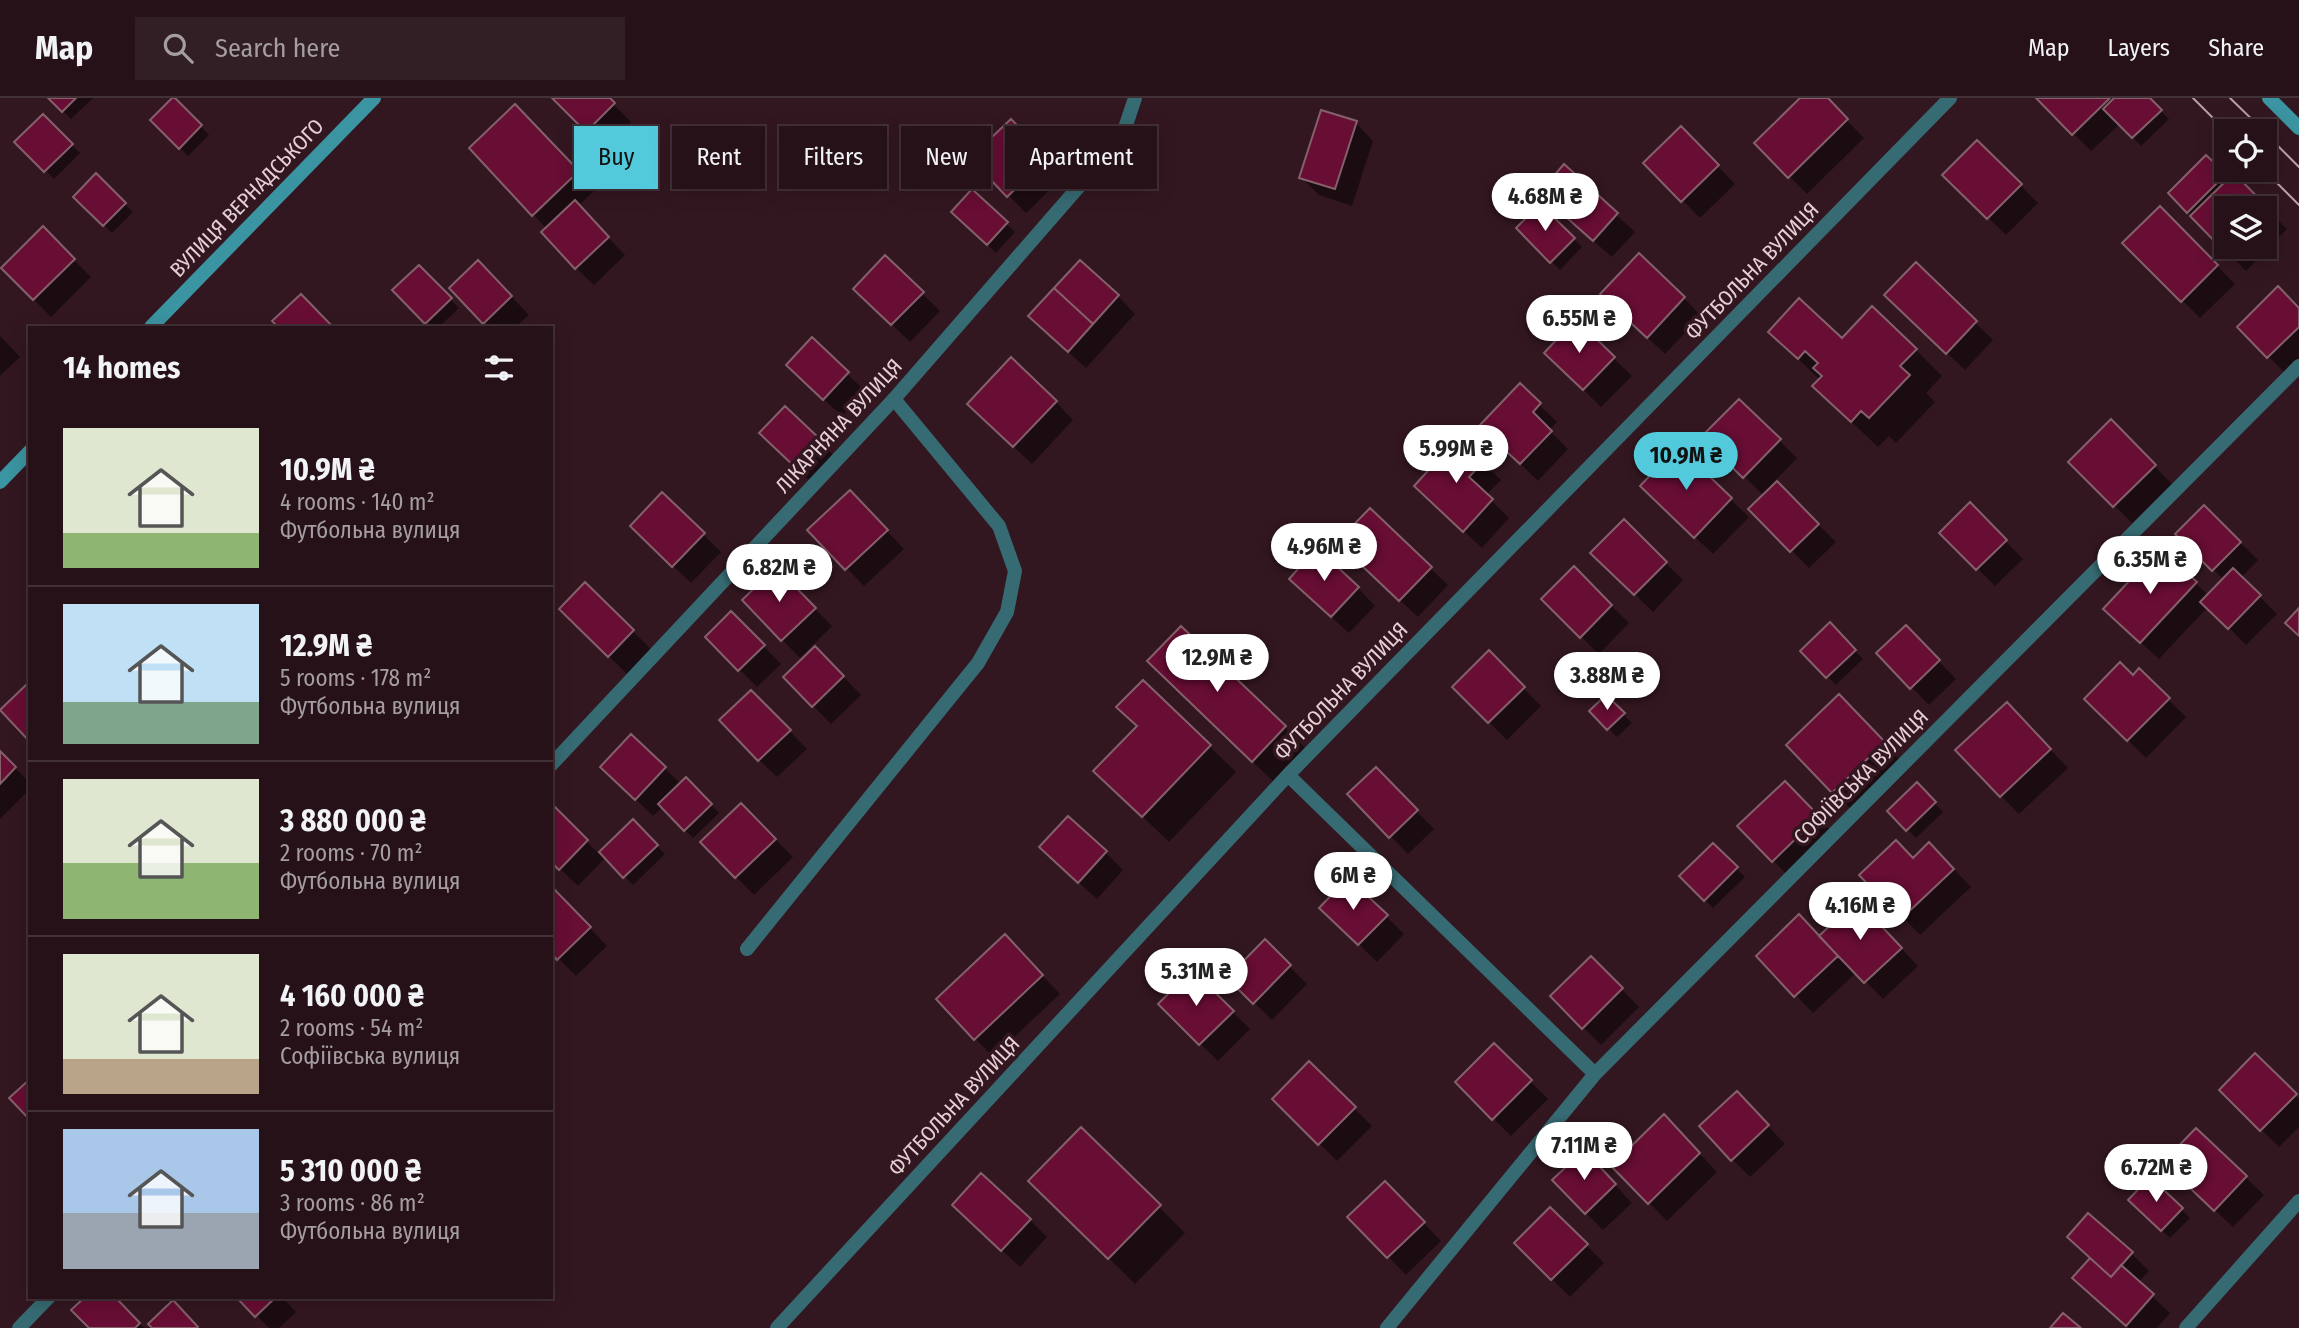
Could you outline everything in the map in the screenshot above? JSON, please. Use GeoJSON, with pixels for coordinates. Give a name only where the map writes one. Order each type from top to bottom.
{"type":"FeatureCollection","features":[{"type":"Feature","properties":{"kind":"street","name":"ВУЛИЦЯ ВЕРНАДСЬКОГО"},"geometry":{"type":"LineString","coordinates":[[151,326],[374,98]]}},
{"type":"Feature","properties":{"kind":"street","name":"ЛІКАРНЯНА ВУЛИЦЯ"},"geometry":{"type":"LineString","coordinates":[[553,763],[894,399],[1122,137],[1135,98]]}},
{"type":"Feature","properties":{"kind":"street","name":"ФУТБОЛЬНА ВУЛИЦЯ"},"geometry":{"type":"LineString","coordinates":[[777,1328],[1288,775],[1950,98]]}},
{"type":"Feature","properties":{"kind":"street"},"geometry":{"type":"LineString","coordinates":[[2269,98],[2299,128]]}},
{"type":"Feature","properties":{"kind":"street","name":"СОФІЇВСЬКА ВУЛИЦЯ"},"geometry":{"type":"LineString","coordinates":[[1387,1328],[1595,1074],[2299,366]]}},
{"type":"Feature","properties":{"kind":"street"},"geometry":{"type":"LineString","coordinates":[[747,949],[978,663],[1007,612],[1015,571],[999,526],[894,399]]}},
{"type":"Feature","properties":{"kind":"street"},"geometry":{"type":"LineString","coordinates":[[0,482],[28,453]]}},
{"type":"Feature","properties":{"kind":"street"},"geometry":{"type":"LineString","coordinates":[[1288,775],[1595,1074]]}},
{"type":"Feature","properties":{"kind":"street"},"geometry":{"type":"LineString","coordinates":[[2186,1328],[2299,1201]]}},
{"type":"Feature","properties":{"kind":"street"},"geometry":{"type":"LineString","coordinates":[[19,1328],[47,1299]]}},
{"type":"Feature","properties":{"kind":"building"},"geometry":{"type":"Polygon","coordinates":[[[48,98],[76,98],[62,112],[48,98]]]}},
{"type":"Feature","properties":{"kind":"building"},"geometry":{"type":"Polygon","coordinates":[[[172,98],[202,125],[179,149],[150,120],[172,98]]]}},
{"type":"Feature","properties":{"kind":"building"},"geometry":{"type":"Polygon","coordinates":[[[552,98],[610,98],[615,103],[592,126],[580,126],[552,98]]]}},
{"type":"Feature","properties":{"kind":"building"},"geometry":{"type":"Polygon","coordinates":[[[1800,98],[1828,98],[1848,119],[1788,178],[1754,143],[1800,98]]]}},
{"type":"Feature","properties":{"kind":"building"},"geometry":{"type":"Polygon","coordinates":[[[2036,98],[2110,98],[2072,135],[2036,98]]]}},
{"type":"Feature","properties":{"kind":"building"},"geometry":{"type":"Polygon","coordinates":[[[2114,98],[2150,98],[2162,110],[2132,138],[2103,109],[2114,98]]]}},
{"type":"Feature","properties":{"kind":"building"},"geometry":{"type":"Polygon","coordinates":[[[515,104],[574,166],[574,176],[532,216],[469,148],[515,104]]]}},
{"type":"Feature","properties":{"kind":"building"},"geometry":{"type":"Polygon","coordinates":[[[1321,110],[1357,121],[1335,189],[1299,178],[1321,110]]]}},
{"type":"Feature","properties":{"kind":"building"},"geometry":{"type":"Polygon","coordinates":[[[43,114],[73,144],[44,172],[14,142],[43,114]]]}},
{"type":"Feature","properties":{"kind":"building"},"geometry":{"type":"Polygon","coordinates":[[[1011,119],[1018,126],[1005,126],[1005,189],[1015,189],[1007,197],[991,180],[991,138],[1011,119]]]}},
{"type":"Feature","properties":{"kind":"building"},"geometry":{"type":"Polygon","coordinates":[[[1681,126],[1719,165],[1681,202],[1643,163],[1681,126]]]}},
{"type":"Feature","properties":{"kind":"building"},"geometry":{"type":"Polygon","coordinates":[[[1977,140],[2022,184],[1987,219],[1942,175],[1977,140]]]}},
{"type":"Feature","properties":{"kind":"building"},"geometry":{"type":"Polygon","coordinates":[[[2206,155],[2214,163],[2214,182],[2218,182],[2187,213],[2168,193],[2206,155]]]}},
{"type":"Feature","properties":{"kind":"building"},"geometry":{"type":"Polygon","coordinates":[[[1564,164],[1618,213],[1593,241],[1539,193],[1564,164]]]}},
{"type":"Feature","properties":{"kind":"building"},"geometry":{"type":"Polygon","coordinates":[[[96,173],[126,203],[103,226],[73,197],[96,173]]]}},
{"type":"Feature","properties":{"kind":"building"},"geometry":{"type":"Polygon","coordinates":[[[2225,182],[2243,182],[2256,196],[2214,196],[2214,241],[2190,216],[2225,182]]]}},
{"type":"Feature","properties":{"kind":"building"},"geometry":{"type":"Polygon","coordinates":[[[972,189],[1008,222],[987,245],[951,212],[972,189]]]}},
{"type":"Feature","properties":{"kind":"building"},"geometry":{"type":"Polygon","coordinates":[[[575,200],[609,237],[575,269],[541,232],[575,200]]]}},
{"type":"Feature","properties":{"kind":"building"},"geometry":{"type":"Polygon","coordinates":[[[1540,204],[1575,238],[1550,263],[1516,228],[1540,204]]]}},
{"type":"Feature","properties":{"kind":"building"},"geometry":{"type":"Polygon","coordinates":[[[2160,206],[2218,265],[2181,302],[2122,243],[2160,206]]]}},
{"type":"Feature","properties":{"kind":"building"},"geometry":{"type":"Polygon","coordinates":[[[43,226],[75,259],[33,300],[1,268],[43,226]]]}},
{"type":"Feature","properties":{"kind":"building"},"geometry":{"type":"Polygon","coordinates":[[[1639,253],[1685,297],[1647,338],[1600,294],[1639,253]]]}},
{"type":"Feature","properties":{"kind":"building"},"geometry":{"type":"Polygon","coordinates":[[[885,255],[924,292],[891,325],[853,289],[885,255]]]}},
{"type":"Feature","properties":{"kind":"building"},"geometry":{"type":"Polygon","coordinates":[[[478,260],[512,296],[483,324],[449,288],[478,260]]]}},
{"type":"Feature","properties":{"kind":"building"},"geometry":{"type":"Polygon","coordinates":[[[1080,260],[1119,295],[1093,324],[1054,288],[1080,260]]]}},
{"type":"Feature","properties":{"kind":"building"},"geometry":{"type":"Polygon","coordinates":[[[1916,262],[1977,321],[1946,354],[1884,295],[1916,262]]]}},
{"type":"Feature","properties":{"kind":"building"},"geometry":{"type":"Polygon","coordinates":[[[419,265],[452,298],[425,324],[392,290],[419,265]]]}},
{"type":"Feature","properties":{"kind":"building"},"geometry":{"type":"Polygon","coordinates":[[[2278,286],[2299,308],[2299,327],[2267,358],[2237,327],[2278,286]]]}},
{"type":"Feature","properties":{"kind":"building"},"geometry":{"type":"Polygon","coordinates":[[[1054,288],[1093,324],[1068,352],[1028,316],[1054,288]]]}},
{"type":"Feature","properties":{"kind":"building"},"geometry":{"type":"Polygon","coordinates":[[[301,294],[332,326],[277,326],[272,321],[301,294]]]}},
{"type":"Feature","properties":{"kind":"building"},"geometry":{"type":"Polygon","coordinates":[[[1799,298],[1842,338],[1872,306],[1917,349],[1900,366],[1910,375],[1869,418],[1861,411],[1851,422],[1812,386],[1822,376],[1813,368],[1818,363],[1805,351],[1798,359],[1768,332],[1799,298]]]}},
{"type":"Feature","properties":{"kind":"building"},"geometry":{"type":"Polygon","coordinates":[[[1576,319],[1615,357],[1583,390],[1544,353],[1576,319]]]}},
{"type":"Feature","properties":{"kind":"building"},"geometry":{"type":"Polygon","coordinates":[[[812,337],[849,372],[823,400],[786,365],[812,337]]]}},
{"type":"Feature","properties":{"kind":"building"},"geometry":{"type":"Polygon","coordinates":[[[1011,357],[1057,401],[1013,447],[967,404],[1011,357]]]}},
{"type":"Feature","properties":{"kind":"building"},"geometry":{"type":"Polygon","coordinates":[[[1520,383],[1541,403],[1533,412],[1552,431],[1520,464],[1479,426],[1520,383]]]}},
{"type":"Feature","properties":{"kind":"building"},"geometry":{"type":"Polygon","coordinates":[[[1739,399],[1781,439],[1743,478],[1701,437],[1739,399]]]}},
{"type":"Feature","properties":{"kind":"building"},"geometry":{"type":"Polygon","coordinates":[[[785,406],[820,439],[794,466],[759,433],[785,406]]]}},
{"type":"Feature","properties":{"kind":"building"},"geometry":{"type":"Polygon","coordinates":[[[2111,419],[2156,465],[2113,507],[2068,462],[2111,419]]]}},
{"type":"Feature","properties":{"kind":"building"},"geometry":{"type":"Polygon","coordinates":[[[1459,437],[1484,461],[1469,477],[1493,499],[1463,532],[1414,486],[1459,437]]]}},
{"type":"Feature","properties":{"kind":"building"},"geometry":{"type":"Polygon","coordinates":[[[1678,446],[1732,498],[1694,538],[1640,486],[1678,446]]]}},
{"type":"Feature","properties":{"kind":"building"},"geometry":{"type":"Polygon","coordinates":[[[1777,481],[1819,524],[1790,552],[1748,509],[1777,481]]]}},
{"type":"Feature","properties":{"kind":"building"},"geometry":{"type":"Polygon","coordinates":[[[850,490],[888,530],[845,570],[807,530],[850,490]]]}},
{"type":"Feature","properties":{"kind":"building"},"geometry":{"type":"Polygon","coordinates":[[[662,492],[705,533],[672,567],[630,526],[662,492]]]}},
{"type":"Feature","properties":{"kind":"building"},"geometry":{"type":"Polygon","coordinates":[[[1970,502],[2007,540],[1976,570],[1939,533],[1970,502]]]}},
{"type":"Feature","properties":{"kind":"building"},"geometry":{"type":"Polygon","coordinates":[[[2204,505],[2241,542],[2212,571],[2175,534],[2204,505]]]}},
{"type":"Feature","properties":{"kind":"building"},"geometry":{"type":"Polygon","coordinates":[[[1370,508],[1432,567],[1399,601],[1337,542],[1370,508]]]}},
{"type":"Feature","properties":{"kind":"building"},"geometry":{"type":"Polygon","coordinates":[[[1624,519],[1667,562],[1634,595],[1590,553],[1624,519]]]}},
{"type":"Feature","properties":{"kind":"building"},"geometry":{"type":"Polygon","coordinates":[[[1317,548],[1359,587],[1331,617],[1289,579],[1317,548]]]}},
{"type":"Feature","properties":{"kind":"building"},"geometry":{"type":"Polygon","coordinates":[[[2160,548],[2197,582],[2140,643],[2103,609],[2160,548]]]}},
{"type":"Feature","properties":{"kind":"building"},"geometry":{"type":"Polygon","coordinates":[[[1574,566],[1612,605],[1580,638],[1541,599],[1574,566]]]}},
{"type":"Feature","properties":{"kind":"building"},"geometry":{"type":"Polygon","coordinates":[[[776,567],[816,608],[781,641],[742,600],[776,567]]]}},
{"type":"Feature","properties":{"kind":"building"},"geometry":{"type":"Polygon","coordinates":[[[2233,568],[2261,595],[2228,629],[2200,602],[2233,568]]]}},
{"type":"Feature","properties":{"kind":"building"},"geometry":{"type":"Polygon","coordinates":[[[585,582],[634,630],[608,657],[559,609],[585,582]]]}},
{"type":"Feature","properties":{"kind":"building"},"geometry":{"type":"Polygon","coordinates":[[[2299,608],[2299,636],[2285,623],[2299,608]]]}},
{"type":"Feature","properties":{"kind":"building"},"geometry":{"type":"Polygon","coordinates":[[[731,611],[765,645],[738,671],[705,637],[731,611]]]}},
{"type":"Feature","properties":{"kind":"building"},"geometry":{"type":"Polygon","coordinates":[[[1830,622],[1856,650],[1826,678],[1800,651],[1830,622]]]}},
{"type":"Feature","properties":{"kind":"building"},"geometry":{"type":"Polygon","coordinates":[[[1906,625],[1940,660],[1910,689],[1876,653],[1906,625]]]}},
{"type":"Feature","properties":{"kind":"building"},"geometry":{"type":"Polygon","coordinates":[[[1181,626],[1286,726],[1252,762],[1147,661],[1181,626]]]}},
{"type":"Feature","properties":{"kind":"building"},"geometry":{"type":"Polygon","coordinates":[[[815,646],[844,676],[812,707],[783,677],[815,646]]]}},
{"type":"Feature","properties":{"kind":"building"},"geometry":{"type":"Polygon","coordinates":[[[1489,650],[1525,687],[1488,723],[1452,687],[1489,650]]]}},
{"type":"Feature","properties":{"kind":"building"},"geometry":{"type":"Polygon","coordinates":[[[2120,662],[2133,675],[2139,668],[2170,698],[2127,741],[2084,699],[2120,662]]]}},
{"type":"Feature","properties":{"kind":"building"},"geometry":{"type":"Polygon","coordinates":[[[1143,680],[1211,745],[1142,817],[1093,771],[1137,726],[1116,707],[1143,680]]]}},
{"type":"Feature","properties":{"kind":"building"},"geometry":{"type":"Polygon","coordinates":[[[28,683],[28,740],[0,710],[28,683]]]}},
{"type":"Feature","properties":{"kind":"building"},"geometry":{"type":"Polygon","coordinates":[[[751,690],[791,730],[758,761],[719,720],[751,690]]]}},
{"type":"Feature","properties":{"kind":"building"},"geometry":{"type":"Polygon","coordinates":[[[1839,694],[1885,742],[1832,793],[1786,745],[1839,694]]]}},
{"type":"Feature","properties":{"kind":"building"},"geometry":{"type":"Polygon","coordinates":[[[1606,695],[1625,713],[1607,730],[1589,711],[1606,695]]]}},
{"type":"Feature","properties":{"kind":"building"},"geometry":{"type":"Polygon","coordinates":[[[2007,702],[2051,749],[2000,797],[1955,750],[2007,702]]]}},
{"type":"Feature","properties":{"kind":"building"},"geometry":{"type":"Polygon","coordinates":[[[631,734],[666,767],[635,800],[600,767],[631,734]]]}},
{"type":"Feature","properties":{"kind":"building"},"geometry":{"type":"Polygon","coordinates":[[[0,751],[16,767],[0,784],[0,751]]]}},
{"type":"Feature","properties":{"kind":"building"},"geometry":{"type":"Polygon","coordinates":[[[1376,767],[1418,810],[1389,838],[1347,794],[1376,767]]]}},
{"type":"Feature","properties":{"kind":"building"},"geometry":{"type":"Polygon","coordinates":[[[686,777],[712,804],[684,831],[658,804],[686,777]]]}},
{"type":"Feature","properties":{"kind":"building"},"geometry":{"type":"Polygon","coordinates":[[[1785,781],[1819,816],[1772,862],[1737,826],[1785,781]]]}},
{"type":"Feature","properties":{"kind":"building"},"geometry":{"type":"Polygon","coordinates":[[[1917,782],[1936,802],[1906,831],[1887,811],[1917,782]]]}},
{"type":"Feature","properties":{"kind":"building"},"geometry":{"type":"Polygon","coordinates":[[[741,803],[776,839],[735,878],[700,842],[741,803]]]}},
{"type":"Feature","properties":{"kind":"building"},"geometry":{"type":"Polygon","coordinates":[[[553,805],[588,840],[559,870],[553,864],[553,805]]]}},
{"type":"Feature","properties":{"kind":"building"},"geometry":{"type":"Polygon","coordinates":[[[1068,816],[1107,851],[1078,883],[1039,847],[1068,816]]]}},
{"type":"Feature","properties":{"kind":"building"},"geometry":{"type":"Polygon","coordinates":[[[633,819],[658,845],[623,878],[599,852],[633,819]]]}},
{"type":"Feature","properties":{"kind":"building"},"geometry":{"type":"Polygon","coordinates":[[[1896,840],[1913,858],[1929,842],[1954,869],[1901,919],[1859,875],[1896,840]]]}},
{"type":"Feature","properties":{"kind":"building"},"geometry":{"type":"Polygon","coordinates":[[[1713,843],[1738,867],[1704,901],[1679,876],[1713,843]]]}},
{"type":"Feature","properties":{"kind":"building"},"geometry":{"type":"Polygon","coordinates":[[[1348,878],[1388,915],[1358,945],[1319,908],[1348,878]]]}},
{"type":"Feature","properties":{"kind":"building"},"geometry":{"type":"Polygon","coordinates":[[[553,888],[591,927],[557,960],[553,955],[553,888]]]}},
{"type":"Feature","properties":{"kind":"building"},"geometry":{"type":"Polygon","coordinates":[[[1857,900],[1902,948],[1864,983],[1819,936],[1857,900]]]}},
{"type":"Feature","properties":{"kind":"building"},"geometry":{"type":"Polygon","coordinates":[[[1799,914],[1838,956],[1794,997],[1756,956],[1799,914]]]}},
{"type":"Feature","properties":{"kind":"building"},"geometry":{"type":"Polygon","coordinates":[[[1005,934],[1043,975],[974,1040],[936,999],[1005,934]]]}},
{"type":"Feature","properties":{"kind":"building"},"geometry":{"type":"Polygon","coordinates":[[[1265,939],[1291,965],[1253,1004],[1227,978],[1265,939]]]}},
{"type":"Feature","properties":{"kind":"building"},"geometry":{"type":"Polygon","coordinates":[[[1591,956],[1623,988],[1582,1029],[1550,996],[1591,956]]]}},
{"type":"Feature","properties":{"kind":"building"},"geometry":{"type":"Polygon","coordinates":[[[1192,970],[1234,1011],[1199,1045],[1158,1004],[1192,970]]]}},
{"type":"Feature","properties":{"kind":"building"},"geometry":{"type":"Polygon","coordinates":[[[1494,1043],[1532,1080],[1492,1120],[1455,1082],[1494,1043]]]}},
{"type":"Feature","properties":{"kind":"building"},"geometry":{"type":"Polygon","coordinates":[[[2255,1053],[2297,1094],[2260,1131],[2219,1090],[2255,1053]]]}},
{"type":"Feature","properties":{"kind":"building"},"geometry":{"type":"Polygon","coordinates":[[[1309,1061],[1356,1107],[1318,1145],[1272,1099],[1309,1061]]]}},
{"type":"Feature","properties":{"kind":"building"},"geometry":{"type":"Polygon","coordinates":[[[28,1081],[28,1118],[9,1098],[28,1081]]]}},
{"type":"Feature","properties":{"kind":"building"},"geometry":{"type":"Polygon","coordinates":[[[1737,1091],[1769,1125],[1731,1161],[1699,1126],[1737,1091]]]}},
{"type":"Feature","properties":{"kind":"building"},"geometry":{"type":"Polygon","coordinates":[[[1664,1114],[1700,1153],[1648,1204],[1611,1166],[1664,1114]]]}},
{"type":"Feature","properties":{"kind":"building"},"geometry":{"type":"Polygon","coordinates":[[[1081,1127],[1161,1205],[1108,1259],[1028,1181],[1081,1127]]]}},
{"type":"Feature","properties":{"kind":"building"},"geometry":{"type":"Polygon","coordinates":[[[2196,1128],[2247,1176],[2214,1211],[2163,1162],[2196,1128]]]}},
{"type":"Feature","properties":{"kind":"building"},"geometry":{"type":"Polygon","coordinates":[[[1584,1150],[1616,1184],[1585,1214],[1552,1180],[1584,1150]]]}},
{"type":"Feature","properties":{"kind":"building"},"geometry":{"type":"Polygon","coordinates":[[[981,1173],[1031,1219],[1001,1251],[952,1205],[981,1173]]]}},
{"type":"Feature","properties":{"kind":"building"},"geometry":{"type":"Polygon","coordinates":[[[2150,1177],[2183,1208],[2161,1231],[2128,1200],[2150,1177]]]}},
{"type":"Feature","properties":{"kind":"building"},"geometry":{"type":"Polygon","coordinates":[[[1385,1181],[1425,1222],[1387,1258],[1347,1217],[1385,1181]]]}},
{"type":"Feature","properties":{"kind":"building"},"geometry":{"type":"Polygon","coordinates":[[[1550,1207],[1588,1244],[1551,1280],[1514,1243],[1550,1207]]]}},
{"type":"Feature","properties":{"kind":"building"},"geometry":{"type":"Polygon","coordinates":[[[2088,1213],[2133,1252],[2111,1277],[2067,1237],[2088,1213]]]}},
{"type":"Feature","properties":{"kind":"building"},"geometry":{"type":"Polygon","coordinates":[[[2090,1258],[2111,1277],[2121,1265],[2154,1294],[2126,1326],[2072,1278],[2090,1258]]]}},
{"type":"Feature","properties":{"kind":"building"},"geometry":{"type":"Polygon","coordinates":[[[83,1299],[117,1299],[140,1323],[135,1328],[89,1328],[71,1310],[83,1299]]]}},
{"type":"Feature","properties":{"kind":"building"},"geometry":{"type":"Polygon","coordinates":[[[238,1299],[274,1299],[255,1317],[238,1299]]]}},
{"type":"Feature","properties":{"kind":"building"},"geometry":{"type":"Polygon","coordinates":[[[173,1300],[197,1328],[152,1328],[148,1324],[173,1300]]]}},
{"type":"Feature","properties":{"kind":"building"},"geometry":{"type":"Polygon","coordinates":[[[2063,1313],[2081,1328],[2050,1328],[2063,1313]]]}},
{"type":"Feature","properties":{"kind":"tram line"},"geometry":{"type":"LineString","coordinates":[[2193,98],[2214,119]]}},
{"type":"Feature","properties":{"kind":"tram line"},"geometry":{"type":"LineString","coordinates":[[2230,98],[2252,119]]}},
{"type":"Feature","properties":{"kind":"tram line"},"geometry":{"type":"LineString","coordinates":[[2277,145],[2299,167]]}},
{"type":"Feature","properties":{"kind":"tram line"},"geometry":{"type":"LineString","coordinates":[[2276,182],[2299,205]]}}]}
